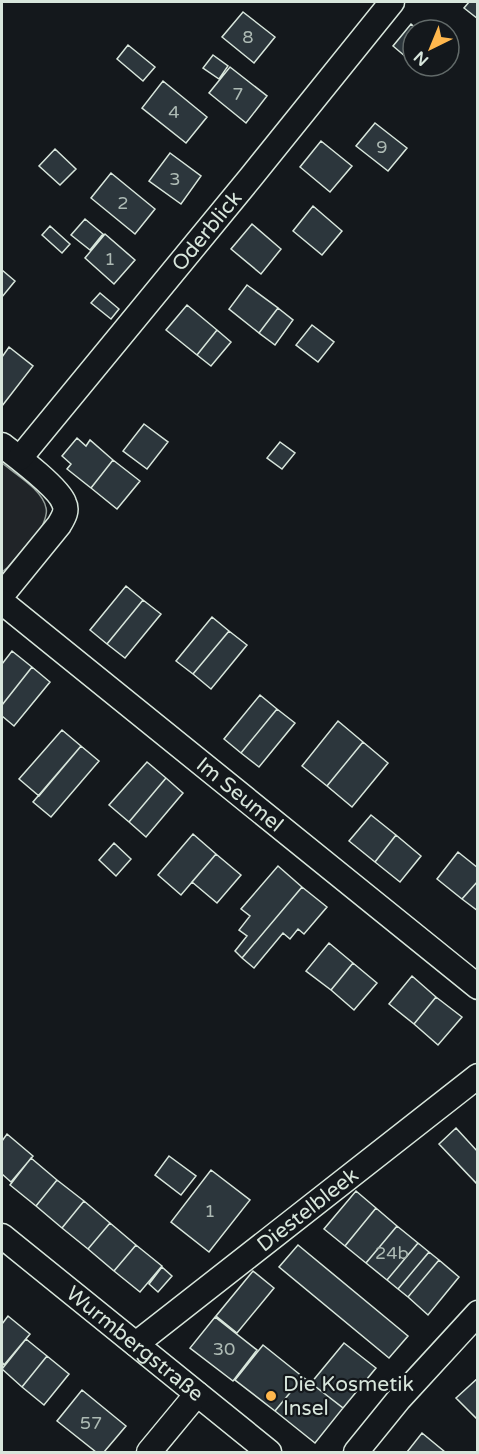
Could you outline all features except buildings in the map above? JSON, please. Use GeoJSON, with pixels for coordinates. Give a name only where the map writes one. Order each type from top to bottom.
{"type":"FeatureCollection","features":[{"type":"Feature","properties":{"kind":"street","name":"Oderblick"},"geometry":{"type":"LineString","coordinates":[[10,452],[251,177],[392,2]]}},
{"type":"Feature","properties":{"kind":"street"},"geometry":{"type":"LineString","coordinates":[[2,594],[59,525],[65,513],[65,504],[59,495],[10,452]]}},
{"type":"Feature","properties":{"kind":"street","name":"Im Seumel"},"geometry":{"type":"LineString","coordinates":[[2,602],[477,987]]}},
{"type":"Feature","properties":{"kind":"street","name":"Diestelbleek"},"geometry":{"type":"LineString","coordinates":[[136,1344],[477,1076]]}},
{"type":"Feature","properties":{"kind":"street","name":"Wurmbergstraße"},"geometry":{"type":"LineString","coordinates":[[2,1236],[269,1452]]}},
{"type":"Feature","properties":{"kind":"street"},"geometry":{"type":"LineString","coordinates":[[356,1452],[399,1399],[477,1313]]}},
{"type":"Feature","properties":{"kind":"street"},"geometry":{"type":"LineString","coordinates":[[149,1452],[197,1394]]}},
{"type":"Feature","properties":{"kind":"shaded area"},"geometry":{"type":"Polygon","coordinates":[[[2,463],[40,495],[46,508],[46,518],[42,527],[2,572],[2,463]]]}},
{"type":"Feature","properties":{"kind":"place","name":"Die Kosmetik Insel"},"geometry":{"type":"Point","coordinates":[271,1396]}}]}
